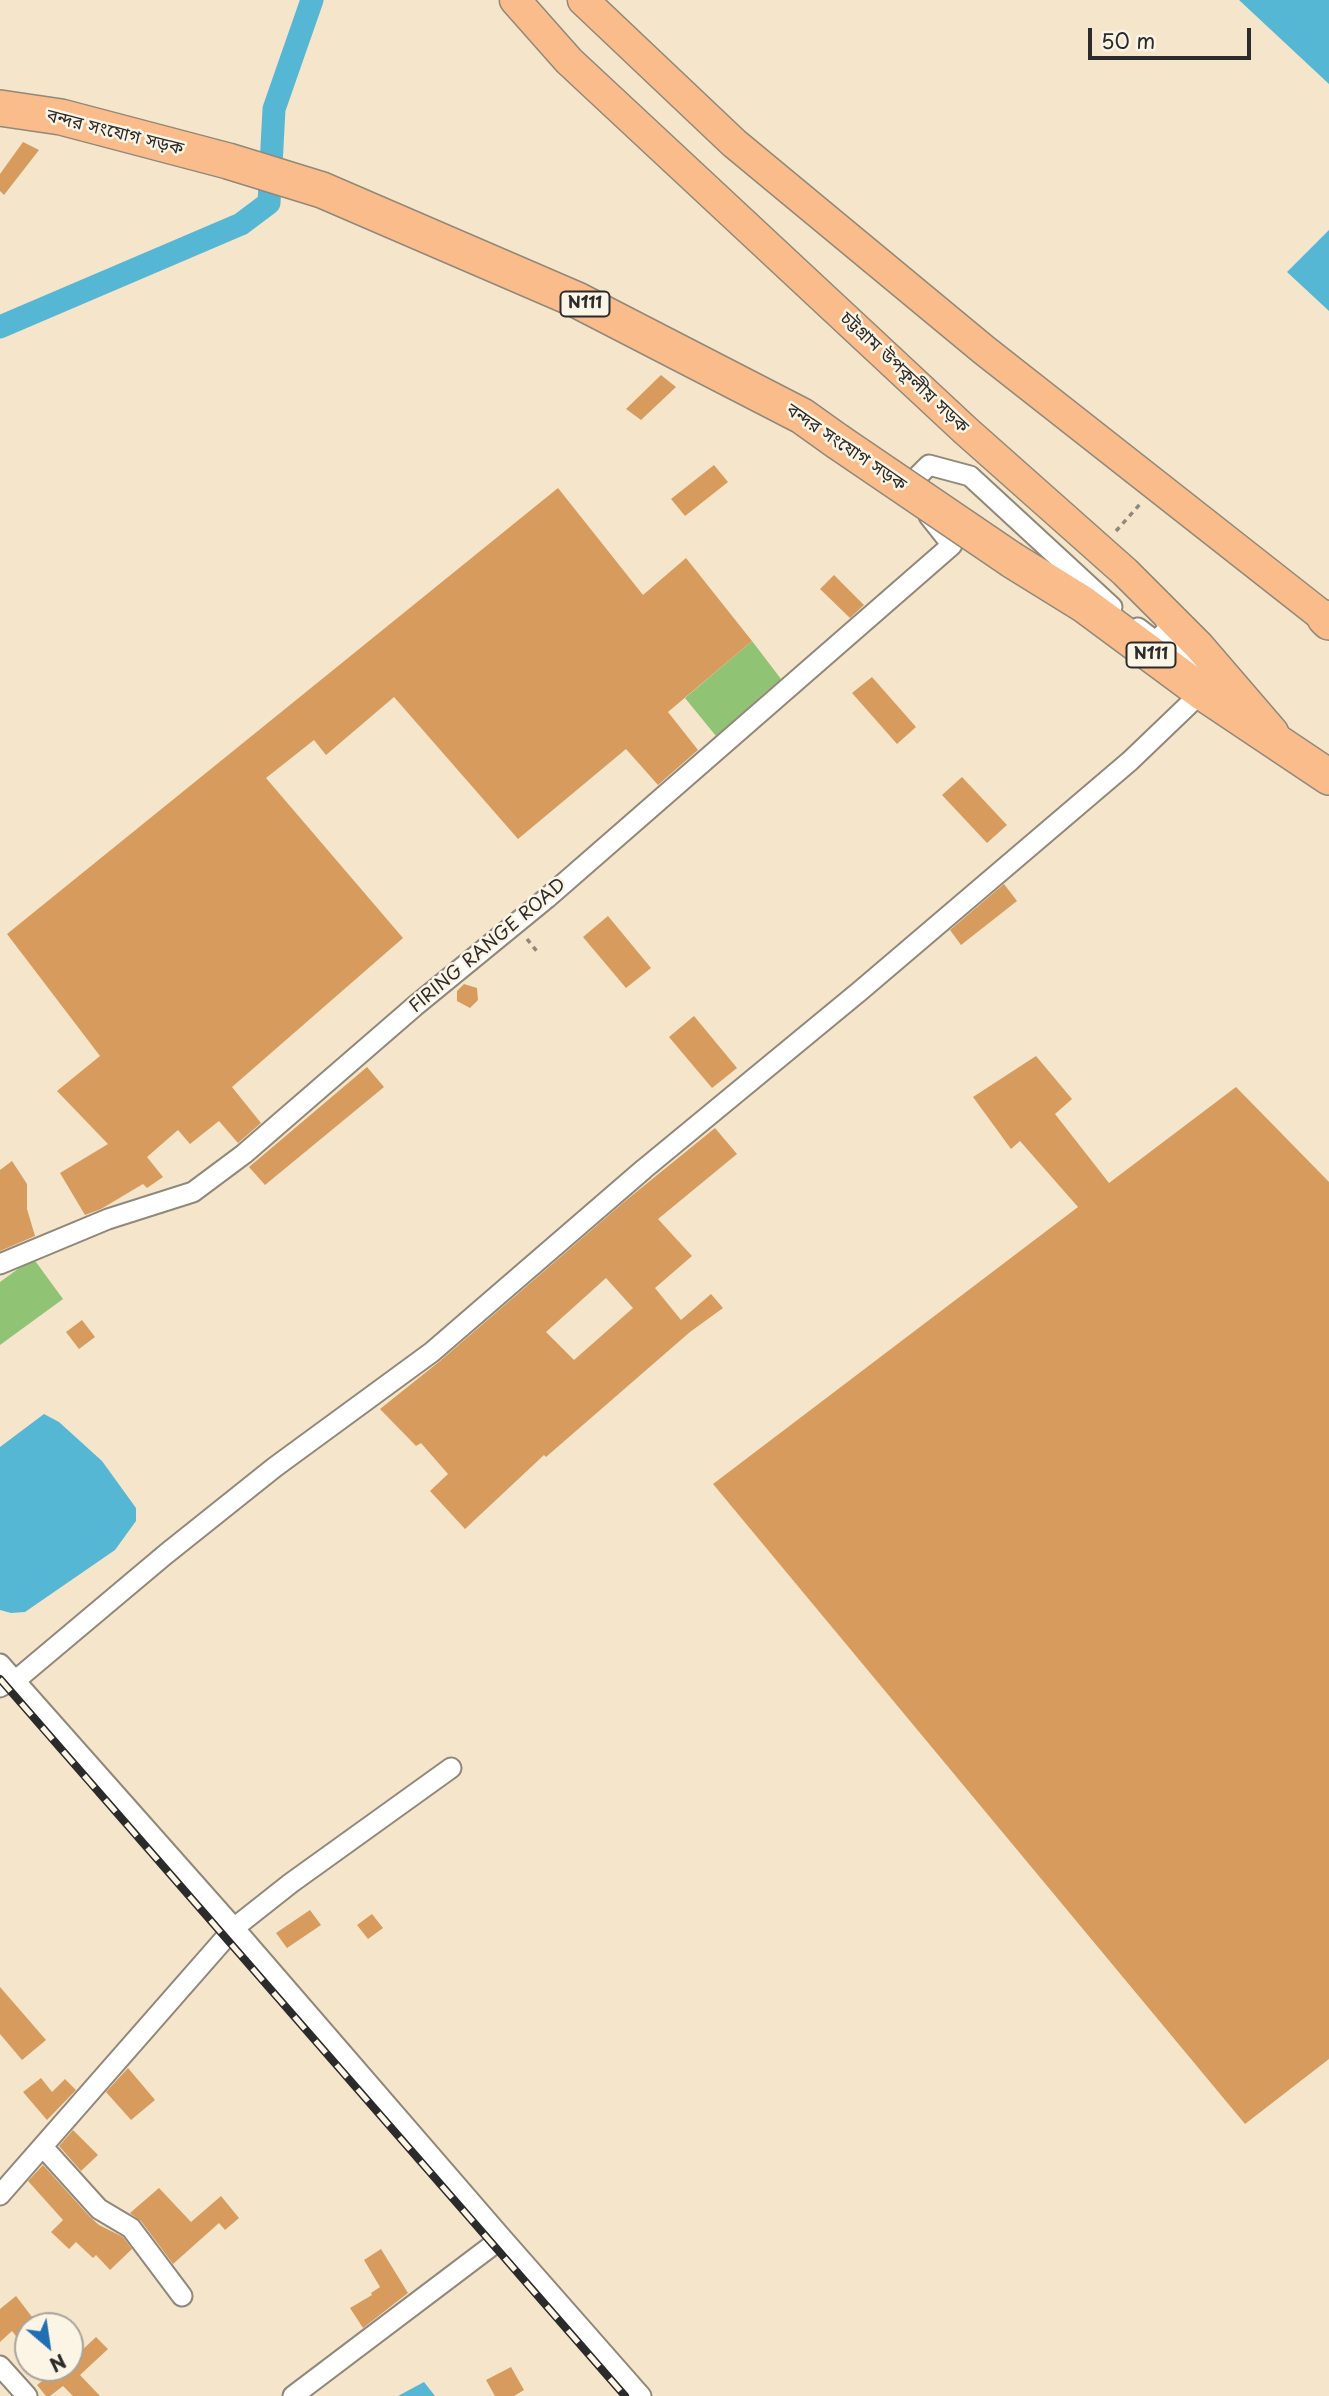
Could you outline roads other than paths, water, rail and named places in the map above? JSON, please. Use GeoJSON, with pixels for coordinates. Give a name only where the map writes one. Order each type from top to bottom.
{"type":"FeatureCollection","features":[{"type":"Feature","properties":{"kind":"highway","name":"বন্দর সংযোগ সড়ক"},"geometry":{"type":"LineString","coordinates":[[0,108],[61,117],[228,161],[322,190],[577,300],[802,415],[1012,560],[1211,682],[1289,751],[1329,777]]}},
{"type":"Feature","properties":{"kind":"main road","name":"চট্টগ্রাম উপকূলীয় সড়ক"},"geometry":{"type":"LineString","coordinates":[[515,0],[579,71],[1161,608],[1211,682]]}},
{"type":"Feature","properties":{"kind":"main road"},"geometry":{"type":"LineString","coordinates":[[583,0],[734,143],[984,350],[1327,620]]}},
{"type":"Feature","properties":{"kind":"street","name":"FIRING RANGE ROAD"},"geometry":{"type":"LineString","coordinates":[[0,1264],[108,1219],[192,1192],[299,1109],[415,1006],[557,889],[953,545],[933,519],[907,498],[912,482],[929,465],[970,476],[1118,612],[1155,641]]}},
{"type":"Feature","properties":{"kind":"street"},"geometry":{"type":"LineString","coordinates":[[7,1683],[22,1675],[275,1467],[432,1352],[644,1169],[860,991],[1120,769],[1211,682],[1155,641],[1168,630],[1161,608]]}},
{"type":"Feature","properties":{"kind":"street"},"geometry":{"type":"LineString","coordinates":[[0,1664],[7,1683],[234,1928],[641,2396]]}},
{"type":"Feature","properties":{"kind":"street"},"geometry":{"type":"LineString","coordinates":[[0,2195],[234,1928],[291,1883],[451,1768]]}},
{"type":"Feature","properties":{"kind":"street"},"geometry":{"type":"LineString","coordinates":[[43,2147],[99,2209],[131,2228],[182,2296]]}},
{"type":"Feature","properties":{"kind":"street"},"geometry":{"type":"LineString","coordinates":[[293,2396],[502,2238]]}},
{"type":"Feature","properties":{"kind":"street"},"geometry":{"type":"LineString","coordinates":[[0,2366],[27,2396]]}},
{"type":"Feature","properties":{"kind":"water"},"geometry":{"type":"Polygon","coordinates":[[[1239,0],[1329,0],[1329,84],[1239,0]]]}},
{"type":"Feature","properties":{"kind":"water"},"geometry":{"type":"Polygon","coordinates":[[[1329,230],[1329,311],[1287,272],[1329,230]]]}},
{"type":"Feature","properties":{"kind":"water"},"geometry":{"type":"Polygon","coordinates":[[[44,1414],[59,1422],[102,1461],[136,1508],[136,1521],[115,1550],[25,1612],[11,1613],[0,1610],[0,1447],[44,1414]]]}},
{"type":"Feature","properties":{"kind":"water"},"geometry":{"type":"Polygon","coordinates":[[[424,2382],[435,2396],[398,2396],[424,2382]]]}},
{"type":"Feature","properties":{"kind":"waterway"},"geometry":{"type":"LineString","coordinates":[[0,327],[241,224],[269,203],[274,109],[312,0]]}},
{"type":"Feature","properties":{"kind":"railway"},"geometry":{"type":"LineString","coordinates":[[0,1679],[625,2396]]}}]}
